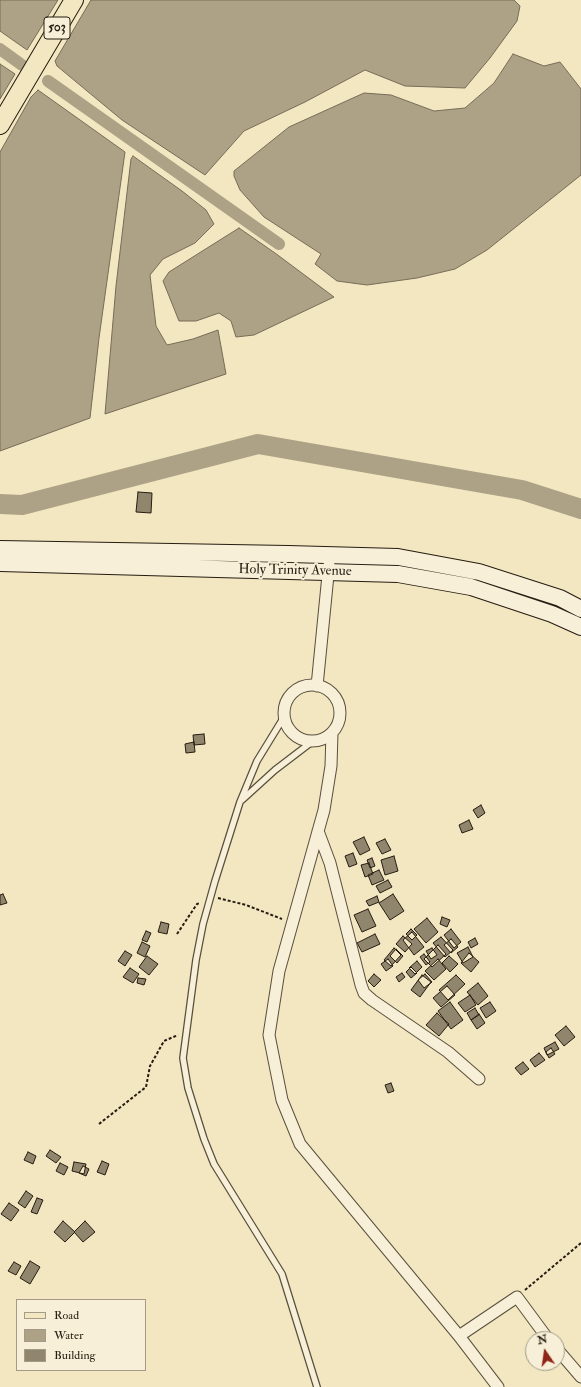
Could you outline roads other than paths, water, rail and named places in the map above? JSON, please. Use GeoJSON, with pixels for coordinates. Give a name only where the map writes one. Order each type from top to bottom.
{"type":"FeatureCollection","features":[{"type":"Feature","properties":{"kind":"main road","name":"503"},"geometry":{"type":"LineString","coordinates":[[0,125],[74,0]]}},
{"type":"Feature","properties":{"kind":"main road","name":"Holy Trinity Avenue"},"geometry":{"type":"LineString","coordinates":[[0,550],[288,554],[398,558],[479,572],[560,598],[581,609]]}},
{"type":"Feature","properties":{"kind":"main road","name":"Holy Trinity Avenue"},"geometry":{"type":"LineString","coordinates":[[0,563],[398,574],[471,587],[552,614],[581,627]]}},
{"type":"Feature","properties":{"kind":"street"},"geometry":{"type":"LineString","coordinates":[[317,686],[330,556]]}},
{"type":"Feature","properties":{"kind":"street"},"geometry":{"type":"LineString","coordinates":[[307,686],[317,686],[327,690],[335,697],[338,703],[340,717],[338,724],[332,733],[323,739],[313,742],[302,740],[293,735],[287,727],[284,717],[285,706],[289,697],[297,690],[307,686]]}},
{"type":"Feature","properties":{"kind":"street"},"geometry":{"type":"LineString","coordinates":[[332,733],[331,766],[324,810],[279,971],[269,1035],[282,1100],[300,1144],[459,1336],[498,1387]]}},
{"type":"Feature","properties":{"kind":"street"},"geometry":{"type":"LineString","coordinates":[[318,831],[330,863],[364,993],[448,1052],[479,1079]]}},
{"type":"Feature","properties":{"kind":"street"},"geometry":{"type":"LineString","coordinates":[[459,1336],[517,1297],[542,1331]]}},
{"type":"Feature","properties":{"kind":"street"},"geometry":{"type":"LineString","coordinates":[[565,1358],[581,1377]]}},
{"type":"Feature","properties":{"kind":"lane"},"geometry":{"type":"LineString","coordinates":[[284,717],[256,761],[240,802],[215,881],[203,924],[196,960],[183,1058],[188,1088],[204,1139],[214,1164],[282,1274],[317,1387]]}},
{"type":"Feature","properties":{"kind":"lane"},"geometry":{"type":"LineString","coordinates":[[240,802],[274,770],[313,742]]}},
{"type":"Feature","properties":{"kind":"water"},"geometry":{"type":"Polygon","coordinates":[[[0,0],[58,0],[27,50],[0,31],[0,0]]]}},
{"type":"Feature","properties":{"kind":"water"},"geometry":{"type":"Polygon","coordinates":[[[91,0],[514,0],[520,6],[517,21],[490,58],[465,88],[405,86],[365,70],[305,102],[244,131],[205,175],[122,120],[57,66],[55,61],[91,0]]]}},
{"type":"Feature","properties":{"kind":"water"},"geometry":{"type":"Polygon","coordinates":[[[513,54],[544,66],[560,62],[581,89],[581,175],[487,250],[455,269],[417,278],[367,285],[337,281],[315,264],[321,254],[264,217],[240,190],[234,176],[234,171],[289,127],[364,93],[391,95],[434,111],[465,108],[494,83],[513,54]]]}},
{"type":"Feature","properties":{"kind":"water"},"geometry":{"type":"Polygon","coordinates":[[[0,64],[15,74],[0,99],[0,64]]]}},
{"type":"Feature","properties":{"kind":"water"},"geometry":{"type":"Polygon","coordinates":[[[38,90],[125,152],[99,338],[90,418],[0,451],[0,152],[31,97],[38,90]]]}},
{"type":"Feature","properties":{"kind":"water"},"geometry":{"type":"Polygon","coordinates":[[[133,156],[206,210],[214,224],[195,243],[163,259],[150,275],[156,326],[167,345],[193,339],[218,330],[226,374],[105,414],[116,286],[131,159],[133,156]]]}},
{"type":"Feature","properties":{"kind":"water"},"geometry":{"type":"Polygon","coordinates":[[[239,228],[334,297],[254,335],[236,337],[231,321],[219,313],[196,321],[179,321],[163,281],[169,272],[239,228]]]}},
{"type":"Feature","properties":{"kind":"waterway"},"geometry":{"type":"LineString","coordinates":[[0,49],[22,65]]}},
{"type":"Feature","properties":{"kind":"waterway"},"geometry":{"type":"LineString","coordinates":[[48,81],[279,244]]}},
{"type":"Feature","properties":{"kind":"waterway"},"geometry":{"type":"LineString","coordinates":[[0,504],[22,505],[258,444],[522,490],[581,509]]}}]}
